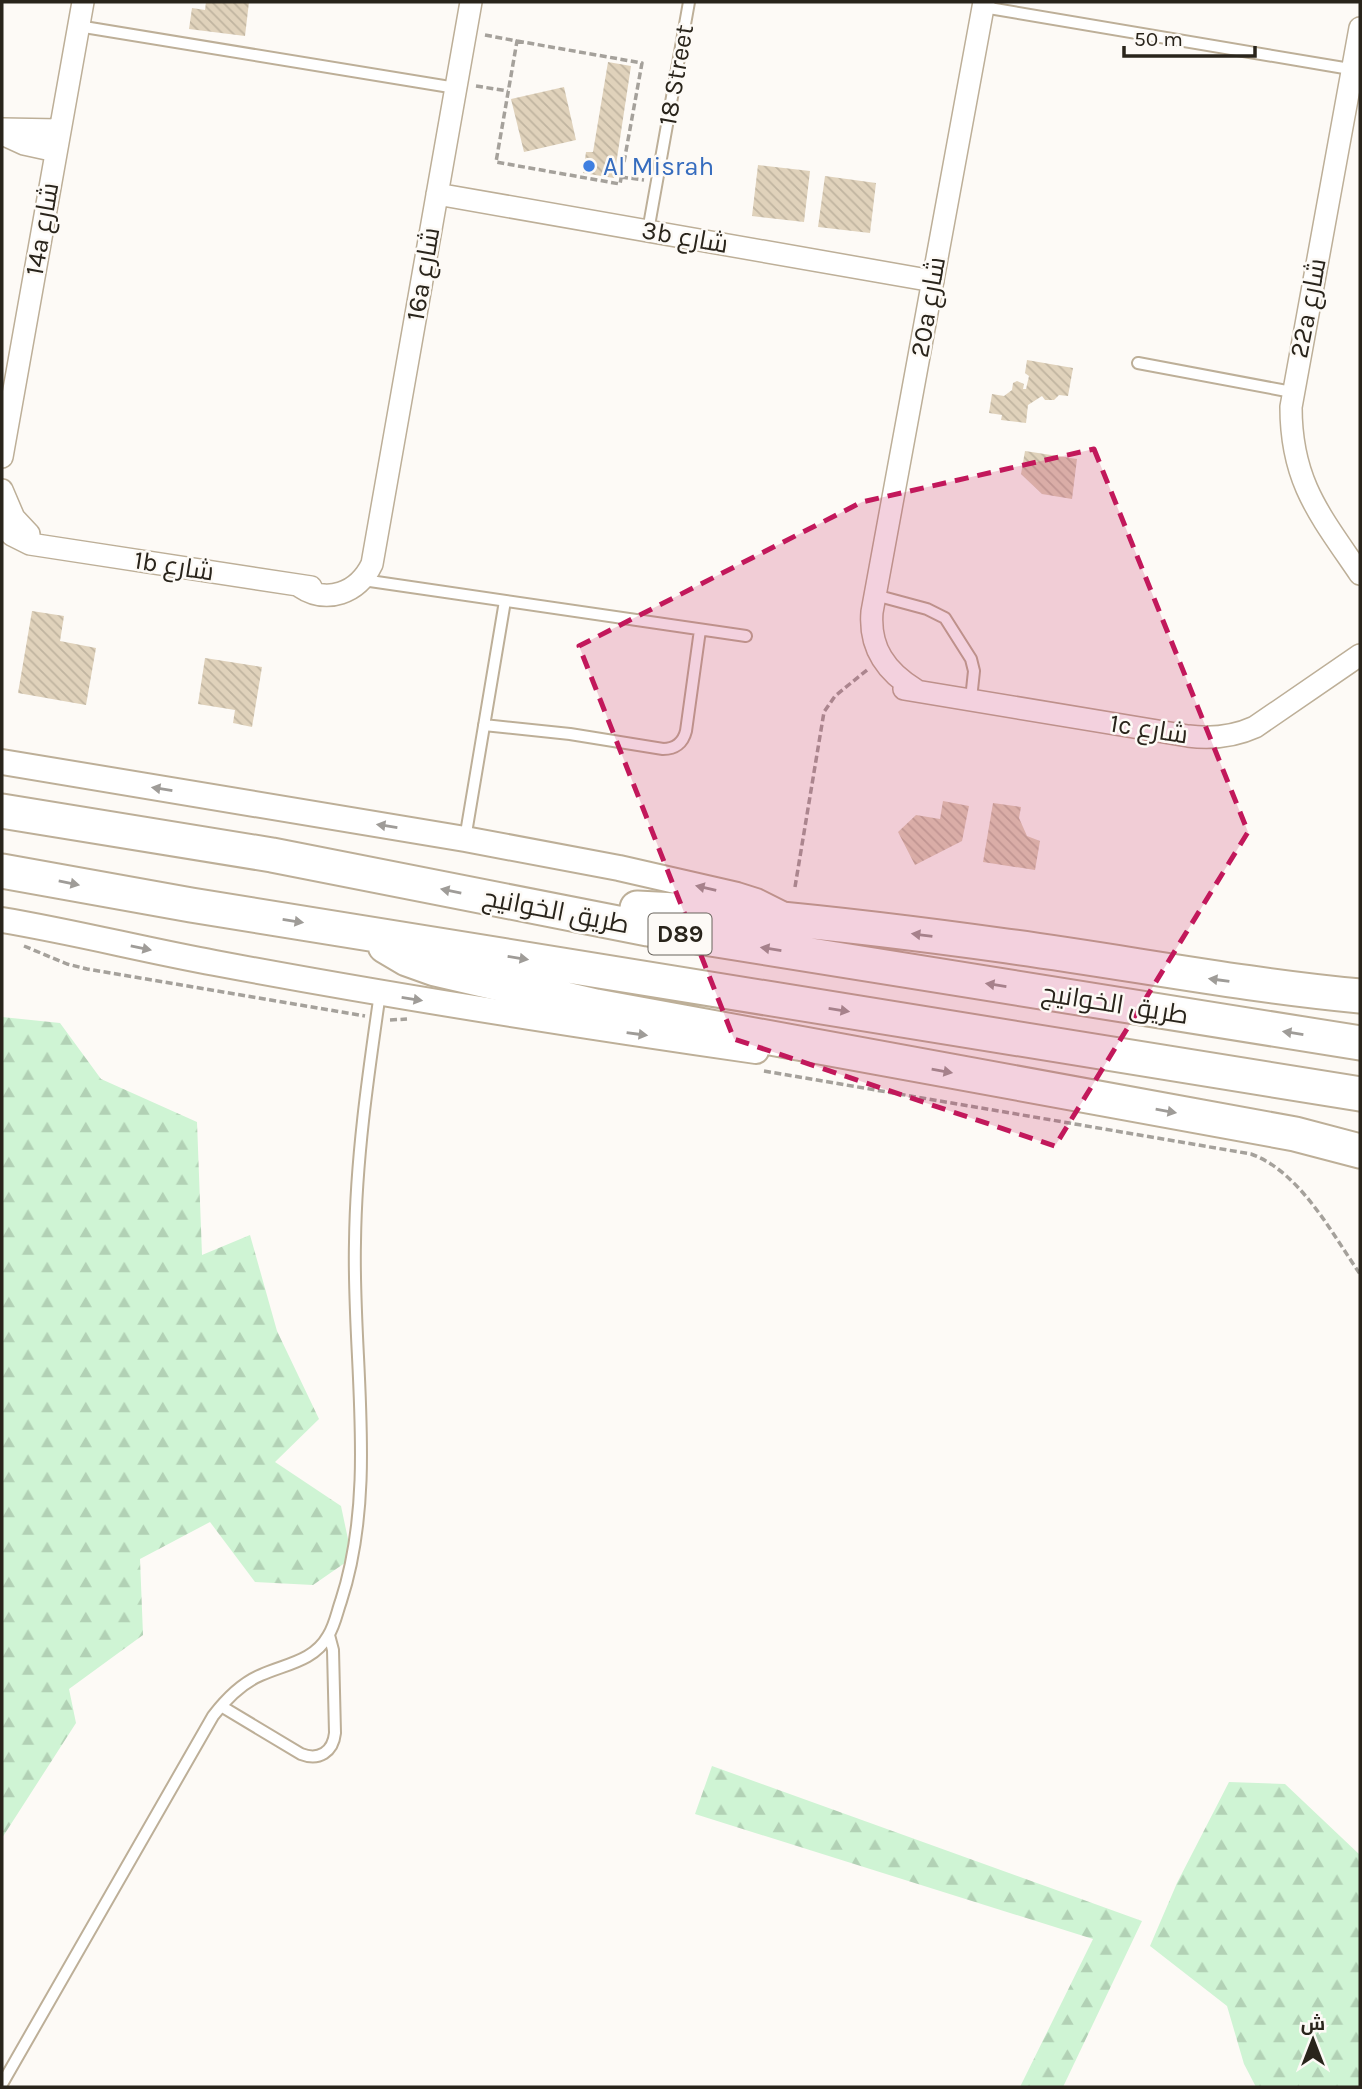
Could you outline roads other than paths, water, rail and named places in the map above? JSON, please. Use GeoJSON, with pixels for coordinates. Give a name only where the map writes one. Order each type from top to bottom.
{"type":"FeatureCollection","features":[{"type":"Feature","properties":{"kind":"highway","name":"طريق الخوانيج"},"geometry":{"type":"LineString","coordinates":[[2,811],[272,855],[662,931],[1360,1043]]}},
{"type":"Feature","properties":{"kind":"highway","name":"طريق الخوانيج"},"geometry":{"type":"LineString","coordinates":[[2,872],[1360,1094]]}},
{"type":"Feature","properties":{"kind":"highway"},"geometry":{"type":"LineString","coordinates":[[523,905],[639,908],[792,920],[1009,946],[1246,984],[1360,996]]}},
{"type":"Feature","properties":{"kind":"highway"},"geometry":{"type":"LineString","coordinates":[[369,934],[393,952],[435,969],[596,1006],[1285,1132],[1360,1151]]}},
{"type":"Feature","properties":{"kind":"street","name":"14a شارع"},"geometry":{"type":"LineString","coordinates":[[2,457],[83,2]]}},
{"type":"Feature","properties":{"kind":"street","name":"16a شارع"},"geometry":{"type":"LineString","coordinates":[[352,584],[372,564],[471,2]]}},
{"type":"Feature","properties":{"kind":"street","name":"20a شارع"},"geometry":{"type":"LineString","coordinates":[[876,663],[872,636],[874,604],[984,4]]}},
{"type":"Feature","properties":{"kind":"street","name":"22a شارع"},"geometry":{"type":"LineString","coordinates":[[1360,28],[1356,70],[1293,392],[1291,427],[1293,448],[1305,488],[1314,507],[1360,574]]}},
{"type":"Feature","properties":{"kind":"street"},"geometry":{"type":"LineString","coordinates":[[2,129],[58,141]]}},
{"type":"Feature","properties":{"kind":"street"},"geometry":{"type":"LineString","coordinates":[[2,134],[24,144],[58,141]]}},
{"type":"Feature","properties":{"kind":"street","name":"3b شارع"},"geometry":{"type":"LineString","coordinates":[[437,194],[933,281]]}},
{"type":"Feature","properties":{"kind":"street"},"geometry":{"type":"LineString","coordinates":[[2,490],[6,523]]}},
{"type":"Feature","properties":{"kind":"street","name":"1b شارع"},"geometry":{"type":"LineString","coordinates":[[6,523],[50,545],[299,586],[352,584]]}},
{"type":"Feature","properties":{"kind":"street","name":"1c شارع"},"geometry":{"type":"LineString","coordinates":[[876,663],[886,682],[906,690],[1188,736],[1216,738],[1242,733],[1255,727],[1360,655]]}},
{"type":"Feature","properties":{"kind":"street"},"geometry":{"type":"LineString","coordinates":[[2,762],[465,839],[619,868],[737,895],[774,909],[792,920]]}},
{"type":"Feature","properties":{"kind":"street"},"geometry":{"type":"LineString","coordinates":[[2,920],[82,934],[212,963],[578,1026],[831,1061],[875,1059]]}},
{"type":"Feature","properties":{"kind":"lane","name":"18 Street"},"geometry":{"type":"LineString","coordinates":[[648,231],[690,2]]}},
{"type":"Feature","properties":{"kind":"lane"},"geometry":{"type":"LineString","coordinates":[[984,4],[1356,70]]}},
{"type":"Feature","properties":{"kind":"lane"},"geometry":{"type":"LineString","coordinates":[[78,26],[456,85]]}},
{"type":"Feature","properties":{"kind":"lane"},"geometry":{"type":"LineString","coordinates":[[1138,363],[1293,392]]}},
{"type":"Feature","properties":{"kind":"lane"},"geometry":{"type":"LineString","coordinates":[[352,584],[505,601],[746,636]]}},
{"type":"Feature","properties":{"kind":"lane"},"geometry":{"type":"LineString","coordinates":[[465,839],[505,601]]}},
{"type":"Feature","properties":{"kind":"lane"},"geometry":{"type":"LineString","coordinates":[[874,604],[927,609],[944,618],[971,659],[974,671],[971,699]]}},
{"type":"Feature","properties":{"kind":"lane"},"geometry":{"type":"LineString","coordinates":[[484,724],[663,748],[673,747],[682,741],[686,731],[700,630]]}},
{"type":"Feature","properties":{"kind":"lane"},"geometry":{"type":"LineString","coordinates":[[2,2084],[206,1726],[221,1706],[239,1689],[260,1675],[307,1657],[329,1634],[349,1575],[358,1512],[360,1448],[354,1290],[356,1191],[380,993]]}},
{"type":"Feature","properties":{"kind":"lane"},"geometry":{"type":"LineString","coordinates":[[221,1706],[301,1754],[315,1758],[327,1752],[332,1747],[335,1733],[333,1650],[329,1634]]}},
{"type":"Feature","properties":{"kind":"place","name":"Al Misrah"},"geometry":{"type":"Point","coordinates":[589,166]}}]}
